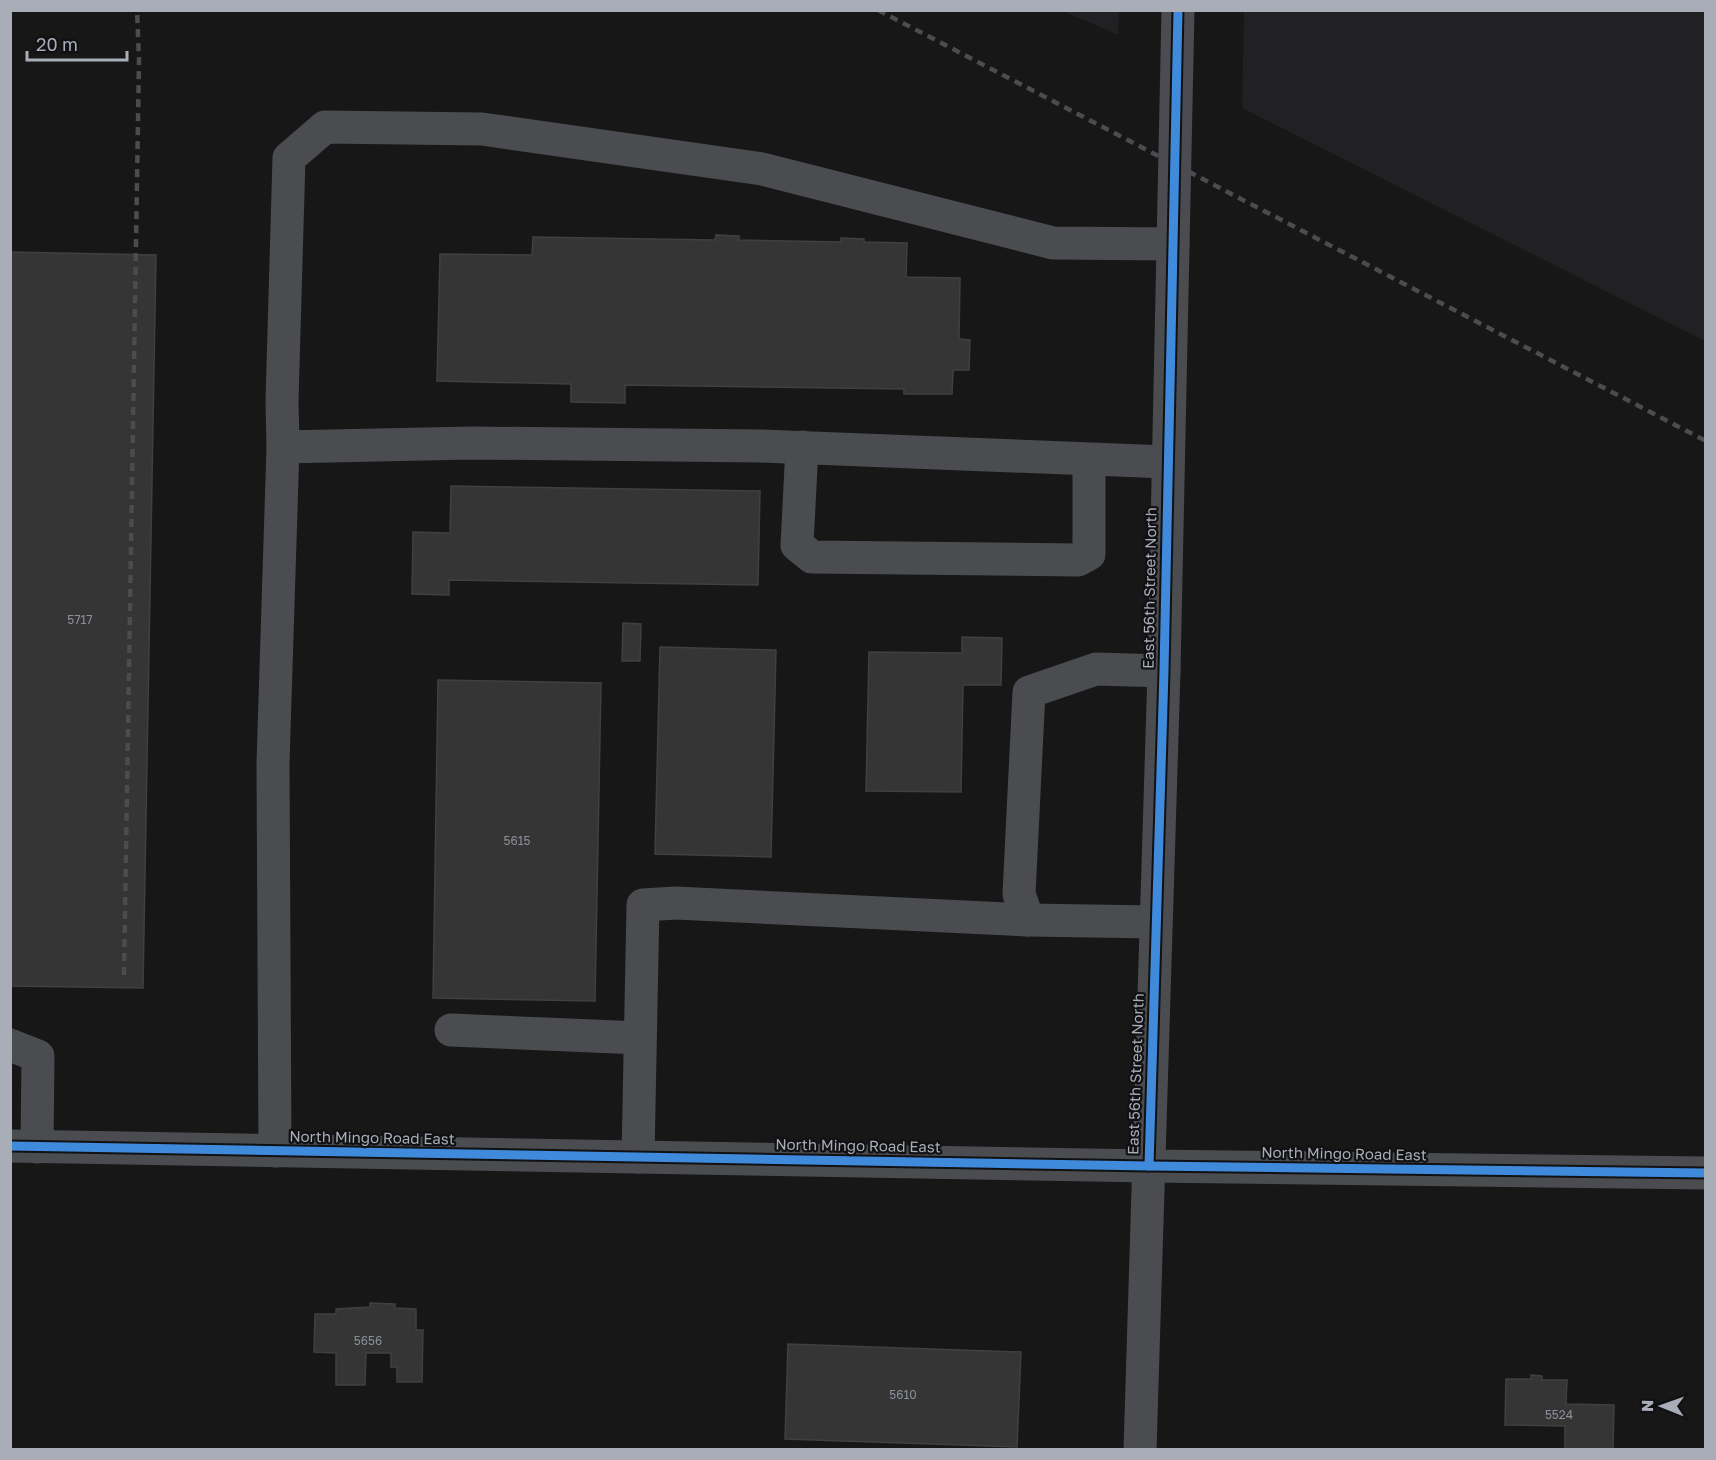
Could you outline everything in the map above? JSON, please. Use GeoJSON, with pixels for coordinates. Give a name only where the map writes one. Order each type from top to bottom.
{"type":"FeatureCollection","features":[{"type":"Feature","properties":{"kind":"street","name":"East 56th Street North"},"geometry":{"type":"LineString","coordinates":[[1140,1449],[1164,671],[1178,10]]}},
{"type":"Feature","properties":{"kind":"street"},"geometry":{"type":"LineString","coordinates":[[275,1151],[273,763],[289,158],[324,127],[482,129],[762,169],[1053,243],[1173,244]]}},
{"type":"Feature","properties":{"kind":"street"},"geometry":{"type":"LineString","coordinates":[[283,447],[472,443],[802,447],[1167,462]]}},
{"type":"Feature","properties":{"kind":"street"},"geometry":{"type":"LineString","coordinates":[[802,447],[797,545],[812,556],[1078,560],[1089,554],[1089,460]]}},
{"type":"Feature","properties":{"kind":"street"},"geometry":{"type":"LineString","coordinates":[[1028,920],[1019,894],[1029,692],[1096,669],[1164,671]]}},
{"type":"Feature","properties":{"kind":"street"},"geometry":{"type":"LineString","coordinates":[[638,1157],[643,905],[676,903],[1028,920],[1155,922]]}},
{"type":"Feature","properties":{"kind":"street"},"geometry":{"type":"LineString","coordinates":[[451,1030],[640,1038]]}},
{"type":"Feature","properties":{"kind":"street"},"geometry":{"type":"LineString","coordinates":[[10,1045],[38,1056],[24,1146]]}},
{"type":"Feature","properties":{"kind":"street","name":"North Mingo Road East"},"geometry":{"type":"LineString","coordinates":[[24,1146],[1149,1166],[1706,1173]]}},
{"type":"Feature","properties":{"kind":"street"},"geometry":{"type":"LineString","coordinates":[[1656,1172],[1706,1192]]}},
{"type":"Feature","properties":{"kind":"shaded area"},"geometry":{"type":"Polygon","coordinates":[[[1063,11],[1119,11],[1118,35],[1063,11]]]}},
{"type":"Feature","properties":{"kind":"shaded area"},"geometry":{"type":"Polygon","coordinates":[[[1244,11],[1705,11],[1705,341],[1242,108],[1244,11]]]}},
{"type":"Feature","properties":{"kind":"building"},"geometry":{"type":"Polygon","coordinates":[[[716,235],[739,236],[739,240],[841,242],[841,238],[864,239],[864,242],[907,243],[906,277],[960,278],[959,339],[970,340],[969,370],[953,370],[952,394],[904,394],[904,389],[625,385],[625,403],[571,402],[571,384],[437,381],[440,254],[532,255],[533,237],[715,240],[716,235]]]}},
{"type":"Feature","properties":{"kind":"building"},"geometry":{"type":"Polygon","coordinates":[[[10,252],[156,255],[143,988],[10,986],[10,252]]]}},
{"type":"Feature","properties":{"kind":"building"},"geometry":{"type":"Polygon","coordinates":[[[451,486],[760,491],[758,585],[449,580],[449,595],[412,594],[413,532],[450,533],[451,486]]]}},
{"type":"Feature","properties":{"kind":"building"},"geometry":{"type":"Polygon","coordinates":[[[623,623],[641,624],[640,661],[622,661],[623,623]]]}},
{"type":"Feature","properties":{"kind":"building"},"geometry":{"type":"Polygon","coordinates":[[[962,637],[1002,638],[1001,685],[963,685],[961,792],[866,791],[869,652],[962,653],[962,637]]]}},
{"type":"Feature","properties":{"kind":"building"},"geometry":{"type":"Polygon","coordinates":[[[660,647],[776,650],[771,857],[655,854],[660,647]]]}},
{"type":"Feature","properties":{"kind":"building"},"geometry":{"type":"Polygon","coordinates":[[[438,680],[601,683],[595,1001],[433,998],[438,680]]]}},
{"type":"Feature","properties":{"kind":"building"},"geometry":{"type":"Polygon","coordinates":[[[370,1303],[395,1304],[395,1308],[416,1309],[416,1330],[423,1330],[422,1382],[397,1382],[397,1367],[391,1367],[391,1353],[366,1353],[365,1385],[336,1385],[336,1353],[314,1352],[315,1314],[336,1314],[336,1309],[370,1307],[370,1303]]]}},
{"type":"Feature","properties":{"kind":"building"},"geometry":{"type":"Polygon","coordinates":[[[788,1344],[1021,1352],[1017,1447],[785,1439],[788,1344]]]}},
{"type":"Feature","properties":{"kind":"building"},"geometry":{"type":"Polygon","coordinates":[[[1531,1375],[1542,1376],[1542,1380],[1567,1380],[1566,1404],[1614,1405],[1613,1450],[1565,1450],[1565,1426],[1505,1425],[1506,1379],[1531,1379],[1531,1375]]]}},
{"type":"Feature","properties":{"kind":"railway"},"geometry":{"type":"LineString","coordinates":[[124,975],[139,60],[137,10]]}},
{"type":"Feature","properties":{"kind":"railway"},"geometry":{"type":"LineString","coordinates":[[878,10],[1706,441]]}},
{"type":"Feature","properties":{"kind":"cycle path"},"geometry":{"type":"LineString","coordinates":[[1149,1166],[1164,671],[1178,10]]}},
{"type":"Feature","properties":{"kind":"cycle path"},"geometry":{"type":"LineString","coordinates":[[10,1146],[1149,1166],[1706,1173]]}}]}
